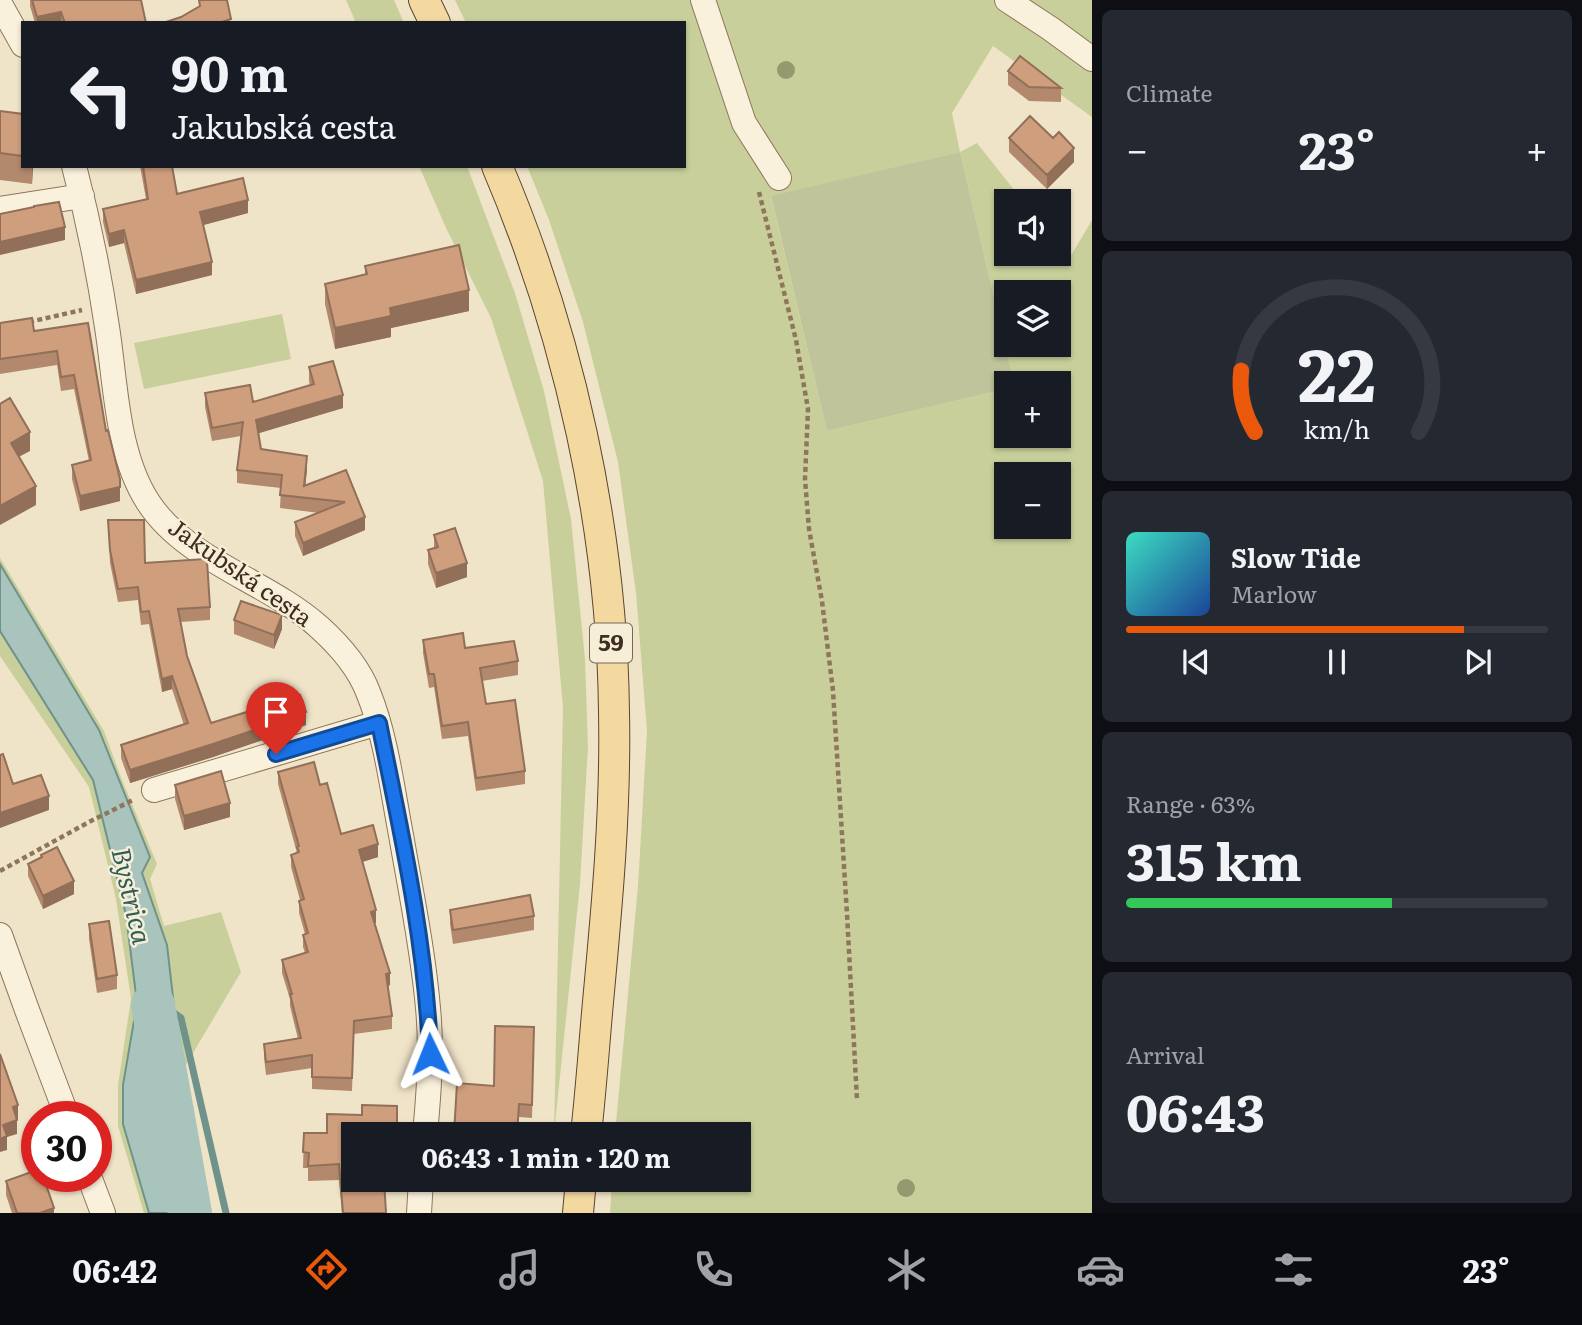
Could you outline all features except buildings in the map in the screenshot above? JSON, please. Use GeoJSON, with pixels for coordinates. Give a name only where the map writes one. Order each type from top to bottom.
{"type":"FeatureCollection","features":[{"type":"Feature","properties":{"kind":"main road"},"geometry":{"type":"LineString","coordinates":[[424,0],[434,21]]}},
{"type":"Feature","properties":{"kind":"main road","name":"59"},"geometry":{"type":"LineString","coordinates":[[498,168],[550,312],[567,372],[584,447],[606,575],[614,710],[613,792],[605,932],[587,1122]]}},
{"type":"Feature","properties":{"kind":"main road"},"geometry":{"type":"LineString","coordinates":[[578,1213],[580,1192]]}},
{"type":"Feature","properties":{"kind":"street"},"geometry":{"type":"LineString","coordinates":[[703,0],[744,123],[769,184]]}},
{"type":"Feature","properties":{"kind":"street"},"geometry":{"type":"LineString","coordinates":[[1007,0],[1092,59]]}},
{"type":"Feature","properties":{"kind":"street"},"geometry":{"type":"LineString","coordinates":[[0,4],[21,41]]}},
{"type":"Feature","properties":{"kind":"street","name":"Jakubská cesta"},"geometry":{"type":"LineString","coordinates":[[75,168],[103,306],[118,412],[135,478],[148,503],[184,540],[317,625],[354,665],[367,690],[379,723],[395,803],[428,1008],[430,1054],[426,1122]]}},
{"type":"Feature","properties":{"kind":"street"},"geometry":{"type":"LineString","coordinates":[[0,209],[82,196]]}},
{"type":"Feature","properties":{"kind":"street"},"geometry":{"type":"LineString","coordinates":[[154,790],[379,723]]}},
{"type":"Feature","properties":{"kind":"street"},"geometry":{"type":"LineString","coordinates":[[0,935],[61,1101]]}},
{"type":"Feature","properties":{"kind":"street"},"geometry":{"type":"LineString","coordinates":[[95,1192],[103,1213]]}},
{"type":"Feature","properties":{"kind":"street"},"geometry":{"type":"LineString","coordinates":[[419,1213],[420,1192]]}},
{"type":"Feature","properties":{"kind":"path"},"geometry":{"type":"LineString","coordinates":[[18,122],[21,116]]}},
{"type":"Feature","properties":{"kind":"path"},"geometry":{"type":"LineString","coordinates":[[769,184],[808,409],[806,491],[833,691],[857,1100]]}},
{"type":"Feature","properties":{"kind":"path"},"geometry":{"type":"LineString","coordinates":[[26,323],[103,306]]}},
{"type":"Feature","properties":{"kind":"path"},"geometry":{"type":"LineString","coordinates":[[0,872],[131,800]]}},
{"type":"Feature","properties":{"kind":"green space"},"geometry":{"type":"Polygon","coordinates":[[[346,0],[394,0],[403,21],[355,21],[346,0]]]}},
{"type":"Feature","properties":{"kind":"green space"},"geometry":{"type":"Polygon","coordinates":[[[455,0],[1092,0],[1092,117],[993,46],[952,113],[960,152],[977,143],[1013,189],[994,189],[994,266],[1071,266],[1071,256],[1092,220],[1092,1213],[610,1213],[611,1192],[751,1192],[751,1122],[616,1122],[638,886],[647,731],[636,593],[618,462],[583,322],[549,220],[528,168],[686,168],[686,21],[465,21],[455,0]],[[960,152],[771,197],[827,431],[994,392],[994,448],[1071,448],[1071,371],[1011,371],[1008,357],[1071,357],[1071,280],[994,280],[994,297],[960,152]]]}},
{"type":"Feature","properties":{"kind":"green space"},"geometry":{"type":"Polygon","coordinates":[[[960,152],[994,297],[994,357],[1008,357],[1011,371],[994,371],[994,392],[827,431],[771,196],[960,152]]]}},
{"type":"Feature","properties":{"kind":"green space"},"geometry":{"type":"Polygon","coordinates":[[[420,168],[468,168],[515,293],[544,391],[571,519],[585,659],[588,747],[580,884],[555,1122],[563,708],[543,481],[491,318],[420,168]]]}},
{"type":"Feature","properties":{"kind":"green space"},"geometry":{"type":"Polygon","coordinates":[[[282,314],[291,359],[144,389],[134,343],[282,314]]]}},
{"type":"Feature","properties":{"kind":"green space"},"geometry":{"type":"Polygon","coordinates":[[[0,558],[104,731],[157,864],[150,879],[164,926],[221,912],[241,972],[180,1075],[204,1213],[144,1213],[118,1126],[118,1085],[131,999],[116,899],[89,787],[0,656],[0,558]]]}},
{"type":"Feature","properties":{"kind":"water"},"geometry":{"type":"Polygon","coordinates":[[[0,564],[99,730],[150,857],[142,873],[167,945],[174,1006],[161,1078],[165,1147],[191,1213],[149,1213],[123,1124],[123,1085],[137,1003],[126,915],[93,780],[0,631],[0,564]]]}},
{"type":"Feature","properties":{"kind":"waterway","name":"Bystrica"},"geometry":{"type":"LineString","coordinates":[[153,1005],[190,1213]]}},
{"type":"Feature","properties":{"kind":"waterway"},"geometry":{"type":"LineString","coordinates":[[165,1007],[181,1018],[226,1213]]}},
{"type":"Feature","properties":{"kind":"route"},"geometry":{"type":"LineString","coordinates":[[276,754],[379,723],[416,922],[428,1008],[430,1054]]}}]}
